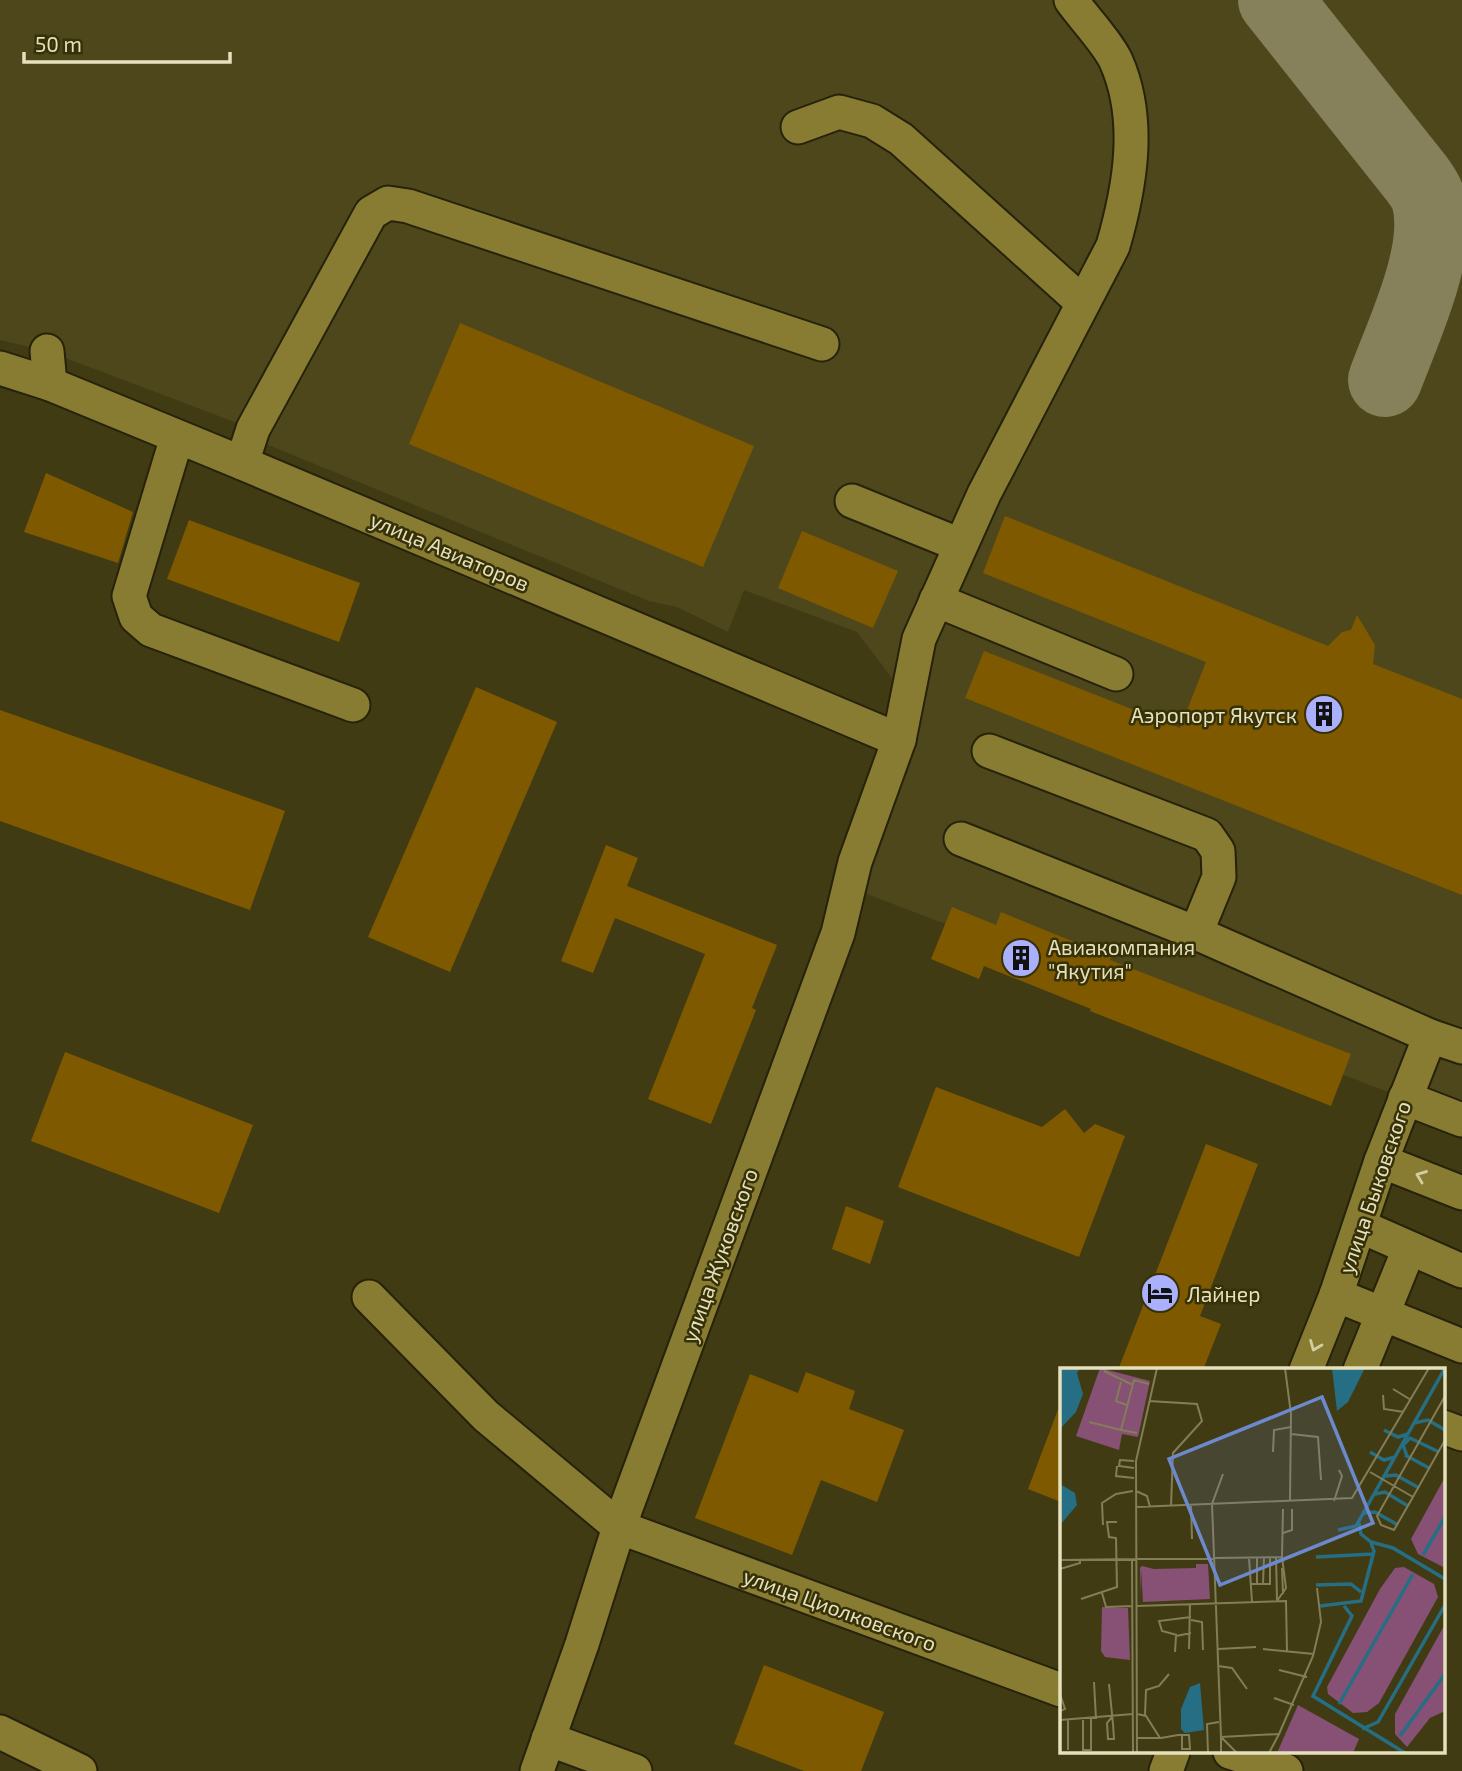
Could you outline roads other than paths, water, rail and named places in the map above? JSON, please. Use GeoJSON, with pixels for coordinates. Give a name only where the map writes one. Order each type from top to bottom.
{"type":"FeatureCollection","features":[{"type":"Feature","properties":{"kind":"street","name":"улица Жуковского"},"geometry":{"type":"LineString","coordinates":[[537,1771],[582,1644],[619,1527],[838,933],[855,862],[899,740],[919,639],[990,482],[1113,246],[1125,204],[1132,154],[1129,106],[1116,59],[1071,0]]}},
{"type":"Feature","properties":{"kind":"street"},"geometry":{"type":"LineString","coordinates":[[798,127],[839,112],[872,121],[901,139],[1083,303]]}},
{"type":"Feature","properties":{"kind":"street"},"geometry":{"type":"LineString","coordinates":[[242,463],[254,429],[371,214],[388,202],[421,210],[822,344]]}},
{"type":"Feature","properties":{"kind":"street"},"geometry":{"type":"LineString","coordinates":[[47,351],[50,384]]}},
{"type":"Feature","properties":{"kind":"street","name":"улица Авиаторов"},"geometry":{"type":"LineString","coordinates":[[0,368],[50,384],[242,463],[899,740]]}},
{"type":"Feature","properties":{"kind":"street"},"geometry":{"type":"LineString","coordinates":[[177,437],[129,596],[136,617],[150,630],[353,705]]}},
{"type":"Feature","properties":{"kind":"street"},"geometry":{"type":"LineString","coordinates":[[852,501],[960,545]]}},
{"type":"Feature","properties":{"kind":"street"},"geometry":{"type":"LineString","coordinates":[[936,600],[1116,674]]}},
{"type":"Feature","properties":{"kind":"street"},"geometry":{"type":"LineString","coordinates":[[989,751],[1207,835],[1218,851],[1219,877],[1196,933]]}},
{"type":"Feature","properties":{"kind":"street"},"geometry":{"type":"LineString","coordinates":[[961,839],[1196,933],[1462,1048]]}},
{"type":"Feature","properties":{"kind":"street","name":"улица Быковского"},"geometry":{"type":"LineString","coordinates":[[1307,1368],[1336,1295],[1381,1161],[1430,1036]]}},
{"type":"Feature","properties":{"kind":"street"},"geometry":{"type":"LineString","coordinates":[[1405,1098],[1462,1120]]}},
{"type":"Feature","properties":{"kind":"street"},"geometry":{"type":"LineString","coordinates":[[1381,1161],[1462,1192]]}},
{"type":"Feature","properties":{"kind":"street"},"geometry":{"type":"LineString","coordinates":[[1360,1226],[1462,1271]]}},
{"type":"Feature","properties":{"kind":"street"},"geometry":{"type":"LineString","coordinates":[[1361,1368],[1409,1249]]}},
{"type":"Feature","properties":{"kind":"street"},"geometry":{"type":"LineString","coordinates":[[1336,1295],[1462,1346]]}},
{"type":"Feature","properties":{"kind":"street","name":"улица Циолковского"},"geometry":{"type":"LineString","coordinates":[[369,1297],[486,1416],[619,1527],[1060,1690]]}},
{"type":"Feature","properties":{"kind":"street"},"geometry":{"type":"LineString","coordinates":[[1444,1427],[1462,1434]]}},
{"type":"Feature","properties":{"kind":"street"},"geometry":{"type":"LineString","coordinates":[[0,1732],[80,1771]]}},
{"type":"Feature","properties":{"kind":"street"},"geometry":{"type":"LineString","coordinates":[[548,1739],[635,1771]]}},
{"type":"Feature","properties":{"kind":"street"},"geometry":{"type":"LineString","coordinates":[[1166,1771],[1172,1754]]}},
{"type":"Feature","properties":{"kind":"street"},"geometry":{"type":"LineString","coordinates":[[1236,1754],[1286,1771]]}},
{"type":"Feature","properties":{"kind":"place","name":"Аэропорт Якутск"},"geometry":{"type":"Point","coordinates":[1324,714]}},
{"type":"Feature","properties":{"kind":"place","name":"Авиакомпания \"Якутия\""},"geometry":{"type":"Point","coordinates":[1021,958]}},
{"type":"Feature","properties":{"kind":"place","name":"Лайнер"},"geometry":{"type":"Point","coordinates":[1160,1293]}}]}
